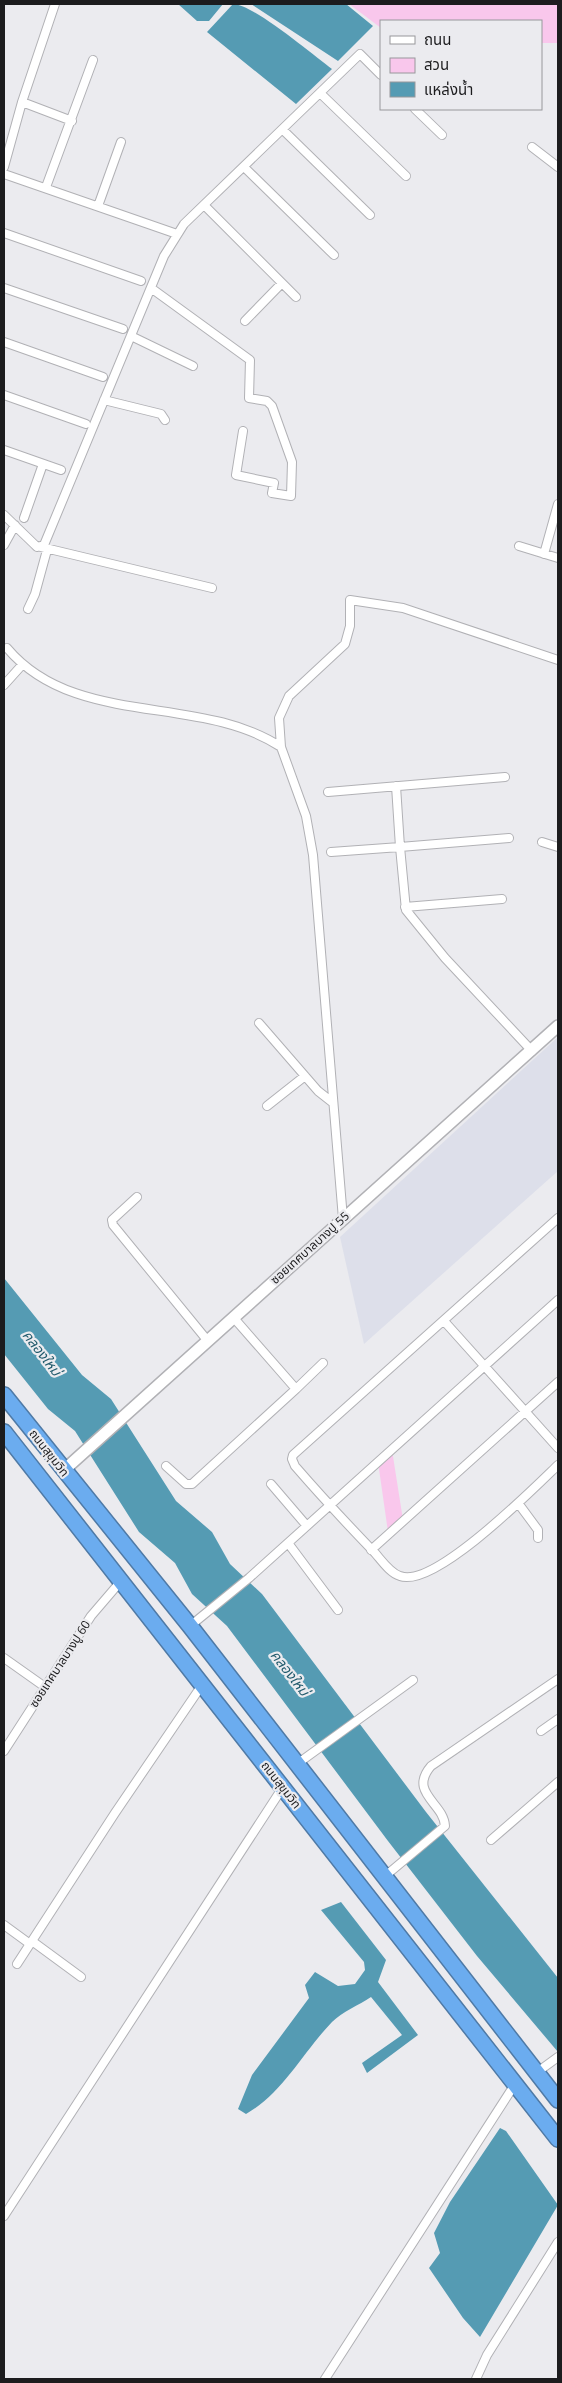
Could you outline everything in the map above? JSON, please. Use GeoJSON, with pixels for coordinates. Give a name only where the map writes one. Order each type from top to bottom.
{"type":"FeatureCollection","features":[{"type":"Feature","properties":{"kind":"highway","name":"ถนนสุขุมวิท"},"geometry":{"type":"LineString","coordinates":[[4,1395],[62,1471],[190,1626],[558,2100]]}},
{"type":"Feature","properties":{"kind":"highway","name":"ถนนสุขุมวิท"},"geometry":{"type":"LineString","coordinates":[[4,1432],[558,2139]]}},
{"type":"Feature","properties":{"kind":"street"},"geometry":{"type":"LineString","coordinates":[[4,167],[22,102],[55,4]]}},
{"type":"Feature","properties":{"kind":"street"},"geometry":{"type":"LineString","coordinates":[[28,609],[35,594],[46,542],[164,256],[177,234],[204,205],[360,54],[380,74]]}},
{"type":"Feature","properties":{"kind":"street"},"geometry":{"type":"LineString","coordinates":[[46,187],[93,60]]}},
{"type":"Feature","properties":{"kind":"street"},"geometry":{"type":"LineString","coordinates":[[320,93],[406,176]]}},
{"type":"Feature","properties":{"kind":"street"},"geometry":{"type":"LineString","coordinates":[[22,102],[72,121]]}},
{"type":"Feature","properties":{"kind":"street"},"geometry":{"type":"LineString","coordinates":[[416,110],[442,136]]}},
{"type":"Feature","properties":{"kind":"street"},"geometry":{"type":"LineString","coordinates":[[283,130],[370,215]]}},
{"type":"Feature","properties":{"kind":"street"},"geometry":{"type":"LineString","coordinates":[[98,206],[121,142]]}},
{"type":"Feature","properties":{"kind":"street"},"geometry":{"type":"LineString","coordinates":[[532,148],[558,167]]}},
{"type":"Feature","properties":{"kind":"street"},"geometry":{"type":"LineString","coordinates":[[244,167],[334,255]]}},
{"type":"Feature","properties":{"kind":"street"},"geometry":{"type":"LineString","coordinates":[[4,174],[177,234]]}},
{"type":"Feature","properties":{"kind":"street"},"geometry":{"type":"LineString","coordinates":[[204,205],[296,297]]}},
{"type":"Feature","properties":{"kind":"street"},"geometry":{"type":"LineString","coordinates":[[4,233],[141,280]]}},
{"type":"Feature","properties":{"kind":"street"},"geometry":{"type":"LineString","coordinates":[[245,322],[282,283]]}},
{"type":"Feature","properties":{"kind":"street"},"geometry":{"type":"LineString","coordinates":[[4,288],[123,329]]}},
{"type":"Feature","properties":{"kind":"street"},"geometry":{"type":"LineString","coordinates":[[151,288],[250,360],[249,398],[267,401],[272,406],[292,462],[291,496],[272,492],[274,483],[236,475],[243,431]]}},
{"type":"Feature","properties":{"kind":"street"},"geometry":{"type":"LineString","coordinates":[[131,336],[193,366]]}},
{"type":"Feature","properties":{"kind":"street"},"geometry":{"type":"LineString","coordinates":[[4,342],[103,377]]}},
{"type":"Feature","properties":{"kind":"street"},"geometry":{"type":"LineString","coordinates":[[4,394],[86,424]]}},
{"type":"Feature","properties":{"kind":"street"},"geometry":{"type":"LineString","coordinates":[[104,400],[161,414],[165,420]]}},
{"type":"Feature","properties":{"kind":"street"},"geometry":{"type":"LineString","coordinates":[[4,450],[61,470]]}},
{"type":"Feature","properties":{"kind":"street"},"geometry":{"type":"LineString","coordinates":[[24,518],[42,464]]}},
{"type":"Feature","properties":{"kind":"street"},"geometry":{"type":"LineString","coordinates":[[544,554],[558,504]]}},
{"type":"Feature","properties":{"kind":"street"},"geometry":{"type":"LineString","coordinates":[[4,515],[13,529],[34,544],[44,548],[212,588]]}},
{"type":"Feature","properties":{"kind":"street"},"geometry":{"type":"LineString","coordinates":[[4,545],[13,529]]}},
{"type":"Feature","properties":{"kind":"street"},"geometry":{"type":"LineString","coordinates":[[519,546],[558,558]]}},
{"type":"Feature","properties":{"kind":"street"},"geometry":{"type":"LineString","coordinates":[[343,1219],[310,834],[304,811],[281,747],[278,730],[281,709],[290,696],[310,675],[345,644],[350,626],[350,600],[403,608],[558,660]]}},
{"type":"Feature","properties":{"kind":"street"},"geometry":{"type":"LineString","coordinates":[[7,648],[22,665],[69,691],[230,724],[258,733],[281,747]]}},
{"type":"Feature","properties":{"kind":"street"},"geometry":{"type":"LineString","coordinates":[[4,685],[22,665]]}},
{"type":"Feature","properties":{"kind":"street"},"geometry":{"type":"LineString","coordinates":[[328,792],[505,776]]}},
{"type":"Feature","properties":{"kind":"street"},"geometry":{"type":"LineString","coordinates":[[396,786],[405,908],[445,958],[532,1051]]}},
{"type":"Feature","properties":{"kind":"street"},"geometry":{"type":"LineString","coordinates":[[331,852],[509,838]]}},
{"type":"Feature","properties":{"kind":"street"},"geometry":{"type":"LineString","coordinates":[[542,842],[558,848]]}},
{"type":"Feature","properties":{"kind":"street"},"geometry":{"type":"LineString","coordinates":[[405,908],[502,898]]}},
{"type":"Feature","properties":{"kind":"street"},"geometry":{"type":"LineString","coordinates":[[258,1023],[318,1091],[332,1102]]}},
{"type":"Feature","properties":{"kind":"street","name":"ซอยเทศบาลบางปู 55"},"geometry":{"type":"LineString","coordinates":[[62,1471],[558,1026]]}},
{"type":"Feature","properties":{"kind":"street"},"geometry":{"type":"LineString","coordinates":[[267,1106],[305,1076]]}},
{"type":"Feature","properties":{"kind":"street"},"geometry":{"type":"LineString","coordinates":[[138,1197],[112,1220],[112,1225],[207,1340]]}},
{"type":"Feature","properties":{"kind":"street"},"geometry":{"type":"LineString","coordinates":[[558,1218],[293,1455],[292,1462],[371,1550],[399,1576],[404,1578],[421,1574],[469,1547],[558,1466]]}},
{"type":"Feature","properties":{"kind":"street"},"geometry":{"type":"LineString","coordinates":[[190,1626],[249,1578],[308,1526],[558,1300]]}},
{"type":"Feature","properties":{"kind":"street"},"geometry":{"type":"LineString","coordinates":[[233,1317],[296,1389]]}},
{"type":"Feature","properties":{"kind":"street"},"geometry":{"type":"LineString","coordinates":[[444,1321],[558,1448]]}},
{"type":"Feature","properties":{"kind":"street"},"geometry":{"type":"LineString","coordinates":[[166,1466],[186,1484],[192,1484],[323,1363]]}},
{"type":"Feature","properties":{"kind":"street"},"geometry":{"type":"LineString","coordinates":[[371,1550],[558,1382]]}},
{"type":"Feature","properties":{"kind":"street"},"geometry":{"type":"LineString","coordinates":[[271,1484],[308,1526]]}},
{"type":"Feature","properties":{"kind":"street"},"geometry":{"type":"LineString","coordinates":[[518,1503],[538,1530],[538,1538]]}},
{"type":"Feature","properties":{"kind":"street"},"geometry":{"type":"LineString","coordinates":[[288,1543],[338,1610]]}},
{"type":"Feature","properties":{"kind":"street","name":"ซอยเทศบาลบางปู 60"},"geometry":{"type":"LineString","coordinates":[[4,1751],[91,1616],[121,1581]]}},
{"type":"Feature","properties":{"kind":"street"},"geometry":{"type":"LineString","coordinates":[[4,1658],[45,1687]]}},
{"type":"Feature","properties":{"kind":"street"},"geometry":{"type":"LineString","coordinates":[[384,1877],[443,1829],[444,1820],[425,1790],[424,1778],[426,1772],[436,1762],[558,1679]]}},
{"type":"Feature","properties":{"kind":"street"},"geometry":{"type":"LineString","coordinates":[[297,1764],[413,1680]]}},
{"type":"Feature","properties":{"kind":"street"},"geometry":{"type":"LineString","coordinates":[[17,1964],[202,1685]]}},
{"type":"Feature","properties":{"kind":"street"},"geometry":{"type":"LineString","coordinates":[[541,1731],[558,1720]]}},
{"type":"Feature","properties":{"kind":"street"},"geometry":{"type":"LineString","coordinates":[[491,1840],[558,1782]]}},
{"type":"Feature","properties":{"kind":"street"},"geometry":{"type":"LineString","coordinates":[[4,2216],[283,1787]]}},
{"type":"Feature","properties":{"kind":"street"},"geometry":{"type":"LineString","coordinates":[[4,1925],[81,1977]]}},
{"type":"Feature","properties":{"kind":"street"},"geometry":{"type":"LineString","coordinates":[[536,2073],[555,2059]]}},
{"type":"Feature","properties":{"kind":"street"},"geometry":{"type":"LineString","coordinates":[[325,2379],[515,2084]]}},
{"type":"Feature","properties":{"kind":"street"},"geometry":{"type":"LineString","coordinates":[[476,2379],[487,2355],[558,2242]]}},
{"type":"Feature","properties":{"kind":"shaded area"},"geometry":{"type":"Polygon","coordinates":[[[558,1037],[558,1171],[364,1344],[340,1237],[558,1037]]]}},
{"type":"Feature","properties":{"kind":"green space"},"geometry":{"type":"Polygon","coordinates":[[[349,4],[558,4],[558,43],[542,43],[542,20],[380,20],[380,27],[349,4]]]}},
{"type":"Feature","properties":{"kind":"green space"},"geometry":{"type":"Polygon","coordinates":[[[392,1450],[403,1520],[388,1532],[378,1462],[392,1450]]]}},
{"type":"Feature","properties":{"kind":"water"},"geometry":{"type":"Polygon","coordinates":[[[178,4],[223,4],[209,21],[197,21],[178,4]]]}},
{"type":"Feature","properties":{"kind":"water"},"geometry":{"type":"Polygon","coordinates":[[[233,4],[242,6],[268,21],[332,69],[296,104],[207,32],[233,4]]]}},
{"type":"Feature","properties":{"kind":"water"},"geometry":{"type":"Polygon","coordinates":[[[251,4],[346,4],[373,26],[338,61],[251,4]]]}},
{"type":"Feature","properties":{"kind":"water","name":"คลองใหม่"},"geometry":{"type":"Polygon","coordinates":[[[4,1278],[82,1375],[111,1399],[176,1501],[212,1532],[230,1564],[262,1594],[426,1812],[558,1978],[558,2052],[477,1956],[227,1626],[192,1594],[175,1563],[139,1532],[75,1431],[48,1409],[4,1354],[4,1278]]]}},
{"type":"Feature","properties":{"kind":"water"},"geometry":{"type":"Polygon","coordinates":[[[341,1902],[386,1960],[378,1982],[418,2035],[367,2073],[362,2063],[402,2035],[371,1997],[336,2018],[282,2084],[246,2114],[238,2109],[252,2075],[309,1998],[305,1985],[315,1972],[338,1986],[355,1984],[365,1970],[364,1962],[321,1910],[341,1902]]]}},
{"type":"Feature","properties":{"kind":"water"},"geometry":{"type":"Polygon","coordinates":[[[500,2128],[506,2131],[558,2205],[480,2337],[463,2318],[429,2268],[440,2253],[434,2233],[450,2202],[500,2128]]]}}]}
